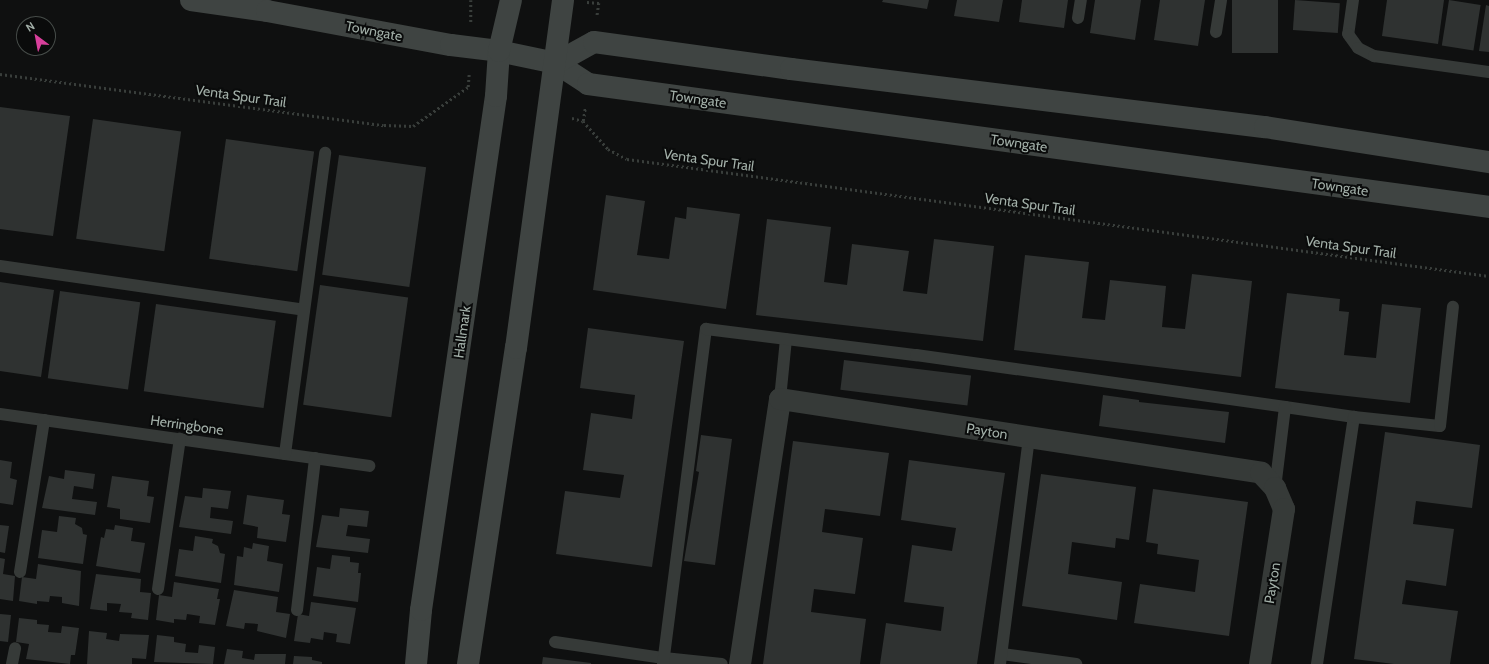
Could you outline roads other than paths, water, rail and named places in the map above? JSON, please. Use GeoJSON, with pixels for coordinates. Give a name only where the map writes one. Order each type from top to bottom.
{"type":"FeatureCollection","features":[{"type":"Feature","properties":{"kind":"street","name":"Towngate"},"geometry":{"type":"LineString","coordinates":[[192,0],[267,11],[451,45],[499,51],[556,63],[588,84],[1489,207]]}},
{"type":"Feature","properties":{"kind":"street","name":"Hallmark"},"geometry":{"type":"LineString","coordinates":[[416,664],[422,602],[496,96],[499,51],[512,0]]}},
{"type":"Feature","properties":{"kind":"street"},"geometry":{"type":"LineString","coordinates":[[468,664],[556,63],[563,0]]}},
{"type":"Feature","properties":{"kind":"street"},"geometry":{"type":"LineString","coordinates":[[556,63],[594,42],[1265,127],[1489,162]]}},
{"type":"Feature","properties":{"kind":"street"},"geometry":{"type":"LineString","coordinates":[[740,664],[780,399]]}},
{"type":"Feature","properties":{"kind":"street","name":"Payton"},"geometry":{"type":"LineString","coordinates":[[780,399],[1261,473],[1276,488],[1284,509],[1260,664]]}},
{"type":"Feature","properties":{"kind":"lane"},"geometry":{"type":"LineString","coordinates":[[1078,18],[1081,0]]}},
{"type":"Feature","properties":{"kind":"lane"},"geometry":{"type":"LineString","coordinates":[[1216,32],[1221,0]]}},
{"type":"Feature","properties":{"kind":"lane"},"geometry":{"type":"LineString","coordinates":[[1353,0],[1348,34],[1358,48],[1374,56],[1489,72]]}},
{"type":"Feature","properties":{"kind":"lane"},"geometry":{"type":"LineString","coordinates":[[285,454],[325,152]]}},
{"type":"Feature","properties":{"kind":"lane"},"geometry":{"type":"LineString","coordinates":[[0,266],[304,310]]}},
{"type":"Feature","properties":{"kind":"lane"},"geometry":{"type":"LineString","coordinates":[[663,661],[706,329],[786,338],[1285,407],[1440,426],[1453,307]]}},
{"type":"Feature","properties":{"kind":"lane"},"geometry":{"type":"LineString","coordinates":[[780,399],[786,338]]}},
{"type":"Feature","properties":{"kind":"lane"},"geometry":{"type":"LineString","coordinates":[[1276,488],[1285,407]]}},
{"type":"Feature","properties":{"kind":"lane","name":"Herringbone"},"geometry":{"type":"LineString","coordinates":[[0,414],[369,466]]}},
{"type":"Feature","properties":{"kind":"lane"},"geometry":{"type":"LineString","coordinates":[[1317,664],[1354,416]]}},
{"type":"Feature","properties":{"kind":"lane"},"geometry":{"type":"LineString","coordinates":[[20,572],[44,420]]}},
{"type":"Feature","properties":{"kind":"lane"},"geometry":{"type":"LineString","coordinates":[[1029,437],[1001,659],[1076,664]]}},
{"type":"Feature","properties":{"kind":"lane"},"geometry":{"type":"LineString","coordinates":[[158,589],[180,439]]}},
{"type":"Feature","properties":{"kind":"lane"},"geometry":{"type":"LineString","coordinates":[[297,610],[315,458]]}},
{"type":"Feature","properties":{"kind":"lane"},"geometry":{"type":"LineString","coordinates":[[555,642],[663,661],[722,664]]}},
{"type":"Feature","properties":{"kind":"lane"},"geometry":{"type":"LineString","coordinates":[[12,664],[15,648]]}}]}
